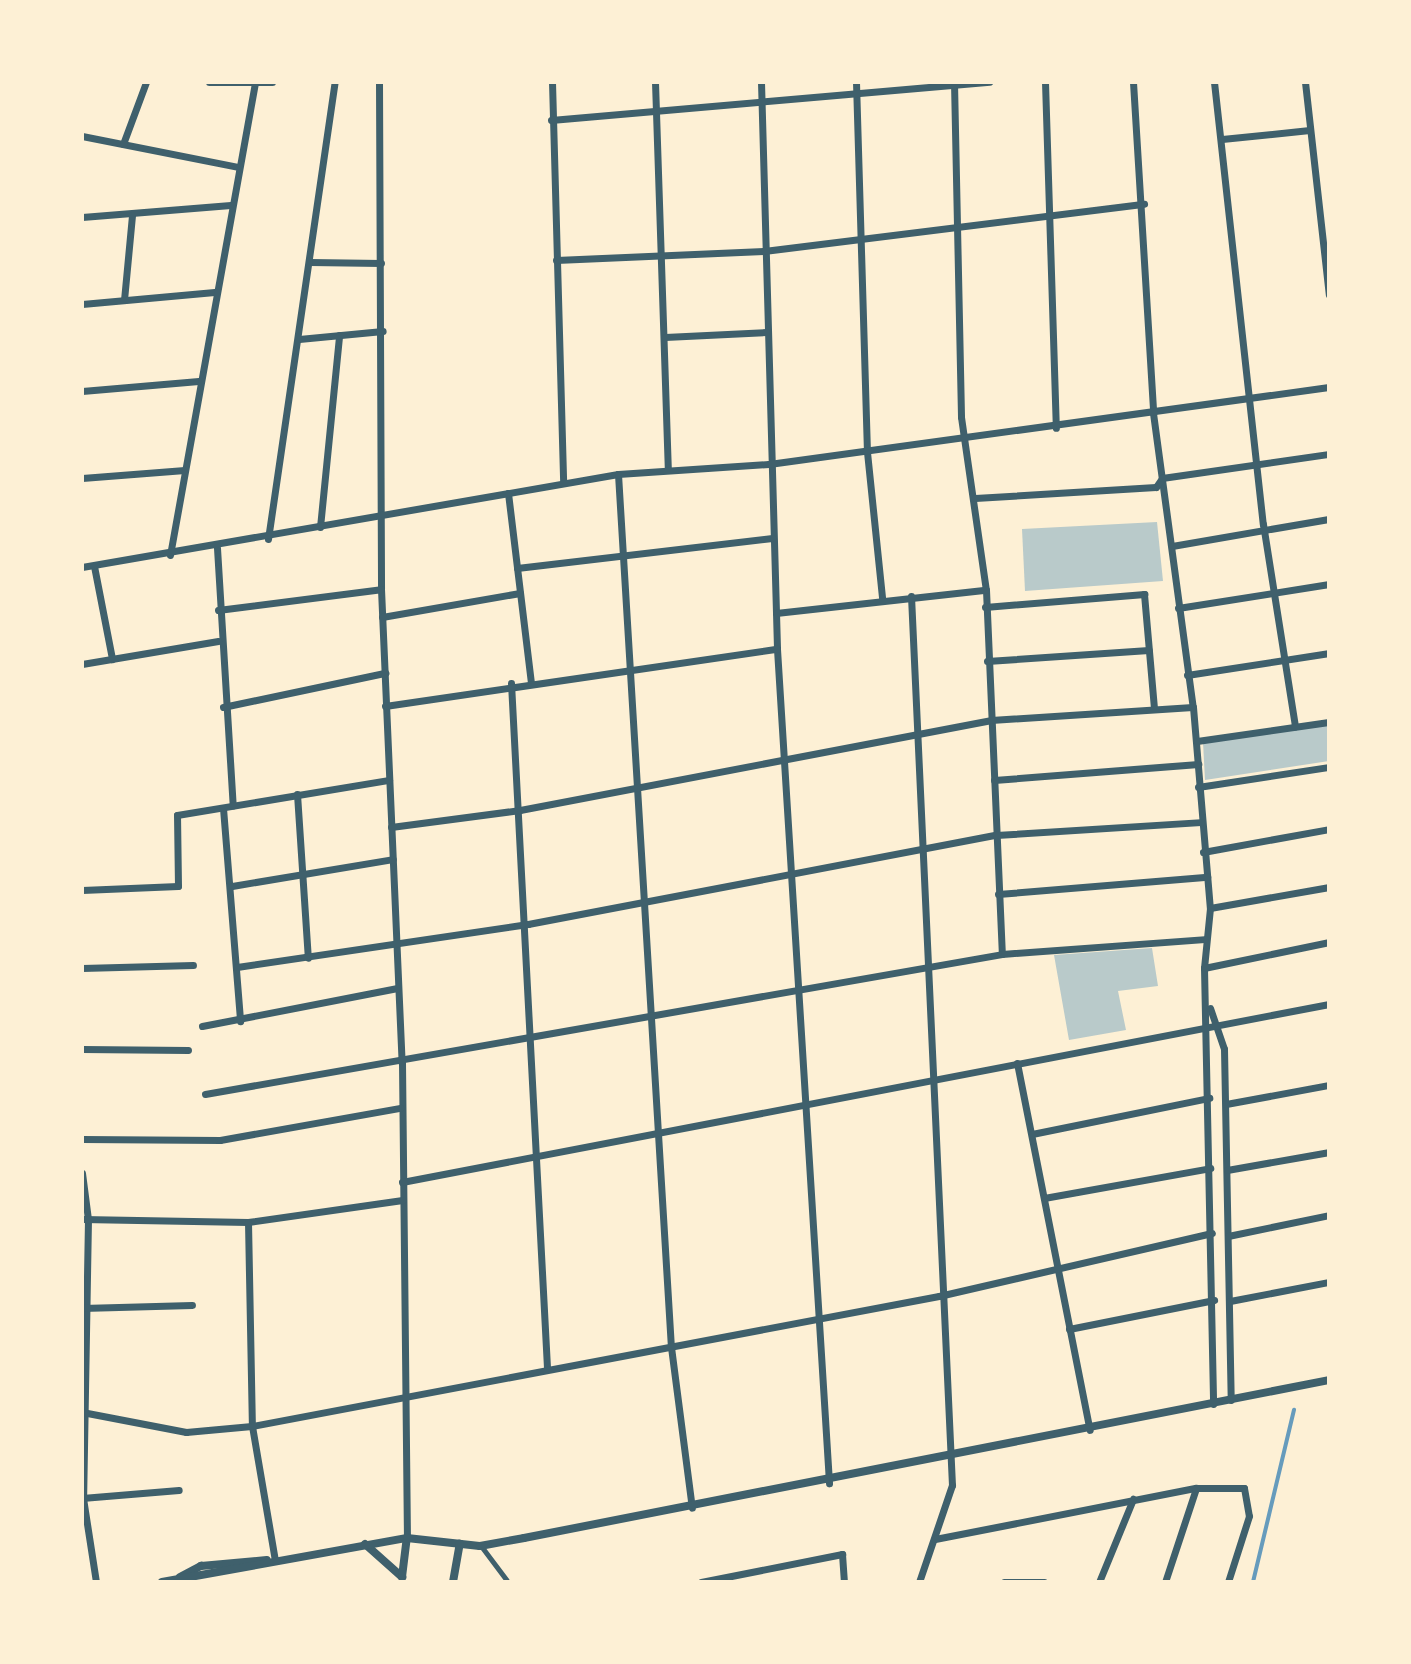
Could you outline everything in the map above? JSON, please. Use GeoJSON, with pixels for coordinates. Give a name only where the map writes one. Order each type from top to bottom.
{"type":"FeatureCollection","features":[{"type":"Feature","properties":{"kind":"street"},"geometry":{"type":"LineString","coordinates":[[123,144],[146,82]]}},
{"type":"Feature","properties":{"kind":"street"},"geometry":{"type":"LineString","coordinates":[[209,82],[272,82]]}},
{"type":"Feature","properties":{"kind":"street"},"geometry":{"type":"LineString","coordinates":[[268,539],[335,82]]}},
{"type":"Feature","properties":{"kind":"street"},"geometry":{"type":"LineString","coordinates":[[379,82],[383,331],[381,589],[402,1063],[401,1397],[407,1538],[402,1580]]}},
{"type":"Feature","properties":{"kind":"street"},"geometry":{"type":"LineString","coordinates":[[552,82],[563,483]]}},
{"type":"Feature","properties":{"kind":"street"},"geometry":{"type":"LineString","coordinates":[[655,82],[668,470]]}},
{"type":"Feature","properties":{"kind":"street"},"geometry":{"type":"LineString","coordinates":[[761,82],[769,464],[777,649],[814,1320],[829,1483]]}},
{"type":"Feature","properties":{"kind":"street"},"geometry":{"type":"LineString","coordinates":[[856,82],[867,452],[882,598]]}},
{"type":"Feature","properties":{"kind":"street"},"geometry":{"type":"LineString","coordinates":[[551,120],[656,115],[856,98],[989,82]]}},
{"type":"Feature","properties":{"kind":"street"},"geometry":{"type":"LineString","coordinates":[[1045,82],[1056,428]]}},
{"type":"Feature","properties":{"kind":"street"},"geometry":{"type":"LineString","coordinates":[[1133,82],[1144,204],[1153,413],[1197,741],[1203,852],[1210,908],[1204,939],[1204,968],[1209,1006],[1213,1404]]}},
{"type":"Feature","properties":{"kind":"street"},"geometry":{"type":"LineString","coordinates":[[1214,82],[1255,464],[1295,726]]}},
{"type":"Feature","properties":{"kind":"street"},"geometry":{"type":"LineString","coordinates":[[1305,82],[1329,295]]}},
{"type":"Feature","properties":{"kind":"street"},"geometry":{"type":"LineString","coordinates":[[170,555],[214,292],[254,84]]}},
{"type":"Feature","properties":{"kind":"street"},"geometry":{"type":"LineString","coordinates":[[954,85],[964,438],[986,590],[1002,954]]}},
{"type":"Feature","properties":{"kind":"street"},"geometry":{"type":"LineString","coordinates":[[1222,139],[1310,130]]}},
{"type":"Feature","properties":{"kind":"street"},"geometry":{"type":"LineString","coordinates":[[82,136],[239,167]]}},
{"type":"Feature","properties":{"kind":"street"},"geometry":{"type":"LineString","coordinates":[[556,260],[764,251],[1144,204]]}},
{"type":"Feature","properties":{"kind":"street"},"geometry":{"type":"LineString","coordinates":[[82,217],[231,205]]}},
{"type":"Feature","properties":{"kind":"street"},"geometry":{"type":"LineString","coordinates":[[124,300],[132,215]]}},
{"type":"Feature","properties":{"kind":"street"},"geometry":{"type":"LineString","coordinates":[[310,262],[381,263]]}},
{"type":"Feature","properties":{"kind":"street"},"geometry":{"type":"LineString","coordinates":[[82,304],[214,292]]}},
{"type":"Feature","properties":{"kind":"street"},"geometry":{"type":"LineString","coordinates":[[299,339],[383,331]]}},
{"type":"Feature","properties":{"kind":"street"},"geometry":{"type":"LineString","coordinates":[[665,337],[766,332]]}},
{"type":"Feature","properties":{"kind":"street"},"geometry":{"type":"LineString","coordinates":[[320,527],[339,335]]}},
{"type":"Feature","properties":{"kind":"street"},"geometry":{"type":"LineString","coordinates":[[82,391],[199,381]]}},
{"type":"Feature","properties":{"kind":"street"},"geometry":{"type":"LineString","coordinates":[[82,567],[217,548],[320,527],[381,520],[618,474],[769,464],[1056,428],[1329,387]]}},
{"type":"Feature","properties":{"kind":"street"},"geometry":{"type":"LineString","coordinates":[[975,498],[1156,487],[1162,478],[1329,454]]}},
{"type":"Feature","properties":{"kind":"street"},"geometry":{"type":"LineString","coordinates":[[82,478],[185,470]]}},
{"type":"Feature","properties":{"kind":"street"},"geometry":{"type":"LineString","coordinates":[[618,474],[648,901],[671,1347],[692,1508]]}},
{"type":"Feature","properties":{"kind":"street"},"geometry":{"type":"LineString","coordinates":[[508,493],[531,682]]}},
{"type":"Feature","properties":{"kind":"street"},"geometry":{"type":"LineString","coordinates":[[1172,546],[1329,519]]}},
{"type":"Feature","properties":{"kind":"street"},"geometry":{"type":"LineString","coordinates":[[517,568],[624,552],[772,538]]}},
{"type":"Feature","properties":{"kind":"street"},"geometry":{"type":"LineString","coordinates":[[217,548],[218,641],[233,806]]}},
{"type":"Feature","properties":{"kind":"street"},"geometry":{"type":"LineString","coordinates":[[94,566],[112,659]]}},
{"type":"Feature","properties":{"kind":"street"},"geometry":{"type":"LineString","coordinates":[[1178,608],[1329,584]]}},
{"type":"Feature","properties":{"kind":"street"},"geometry":{"type":"LineString","coordinates":[[218,610],[381,589]]}},
{"type":"Feature","properties":{"kind":"street"},"geometry":{"type":"LineString","coordinates":[[776,613],[882,598],[986,590]]}},
{"type":"Feature","properties":{"kind":"street"},"geometry":{"type":"LineString","coordinates":[[382,617],[520,593]]}},
{"type":"Feature","properties":{"kind":"street"},"geometry":{"type":"LineString","coordinates":[[985,607],[1144,594],[1154,708]]}},
{"type":"Feature","properties":{"kind":"street"},"geometry":{"type":"LineString","coordinates":[[911,596],[924,849],[925,967],[939,1296],[952,1485],[919,1582]]}},
{"type":"Feature","properties":{"kind":"street"},"geometry":{"type":"LineString","coordinates":[[82,664],[218,641]]}},
{"type":"Feature","properties":{"kind":"street"},"geometry":{"type":"LineString","coordinates":[[385,706],[511,683],[777,649]]}},
{"type":"Feature","properties":{"kind":"street"},"geometry":{"type":"LineString","coordinates":[[987,661],[1149,650]]}},
{"type":"Feature","properties":{"kind":"street"},"geometry":{"type":"LineString","coordinates":[[1187,675],[1329,653]]}},
{"type":"Feature","properties":{"kind":"street"},"geometry":{"type":"LineString","coordinates":[[223,707],[385,673]]}},
{"type":"Feature","properties":{"kind":"street"},"geometry":{"type":"LineString","coordinates":[[511,683],[528,924],[547,1368]]}},
{"type":"Feature","properties":{"kind":"street"},"geometry":{"type":"LineString","coordinates":[[391,827],[520,810],[640,784],[991,720],[1193,707]]}},
{"type":"Feature","properties":{"kind":"street"},"geometry":{"type":"LineString","coordinates":[[1197,741],[1329,722]]}},
{"type":"Feature","properties":{"kind":"street"},"geometry":{"type":"LineString","coordinates":[[994,780],[1198,764]]}},
{"type":"Feature","properties":{"kind":"street"},"geometry":{"type":"LineString","coordinates":[[1198,787],[1329,767]]}},
{"type":"Feature","properties":{"kind":"street"},"geometry":{"type":"LineString","coordinates":[[82,890],[178,886],[175,817],[389,780]]}},
{"type":"Feature","properties":{"kind":"street"},"geometry":{"type":"LineString","coordinates":[[297,794],[308,958]]}},
{"type":"Feature","properties":{"kind":"street"},"geometry":{"type":"LineString","coordinates":[[223,808],[232,886],[240,1021]]}},
{"type":"Feature","properties":{"kind":"street"},"geometry":{"type":"LineString","coordinates":[[237,967],[528,924],[996,835],[1201,822]]}},
{"type":"Feature","properties":{"kind":"street"},"geometry":{"type":"LineString","coordinates":[[1203,852],[1329,829]]}},
{"type":"Feature","properties":{"kind":"street"},"geometry":{"type":"LineString","coordinates":[[232,886],[393,859]]}},
{"type":"Feature","properties":{"kind":"street"},"geometry":{"type":"LineString","coordinates":[[998,894],[1207,877]]}},
{"type":"Feature","properties":{"kind":"street"},"geometry":{"type":"LineString","coordinates":[[1210,908],[1329,887]]}},
{"type":"Feature","properties":{"kind":"street"},"geometry":{"type":"LineString","coordinates":[[205,1094],[402,1063],[1002,954],[1204,939]]}},
{"type":"Feature","properties":{"kind":"street"},"geometry":{"type":"LineString","coordinates":[[1204,968],[1329,942]]}},
{"type":"Feature","properties":{"kind":"street"},"geometry":{"type":"LineString","coordinates":[[82,968],[193,965]]}},
{"type":"Feature","properties":{"kind":"street"},"geometry":{"type":"LineString","coordinates":[[202,1026],[397,988]]}},
{"type":"Feature","properties":{"kind":"street"},"geometry":{"type":"LineString","coordinates":[[402,1182],[658,1132],[803,1108],[1017,1063],[1329,1004]]}},
{"type":"Feature","properties":{"kind":"street"},"geometry":{"type":"LineString","coordinates":[[1209,1006],[1219,1025],[1226,1104],[1231,1400]]}},
{"type":"Feature","properties":{"kind":"street"},"geometry":{"type":"LineString","coordinates":[[82,1049],[188,1050]]}},
{"type":"Feature","properties":{"kind":"street"},"geometry":{"type":"LineString","coordinates":[[1017,1063],[1090,1430]]}},
{"type":"Feature","properties":{"kind":"street"},"geometry":{"type":"LineString","coordinates":[[1226,1104],[1329,1085]]}},
{"type":"Feature","properties":{"kind":"street"},"geometry":{"type":"LineString","coordinates":[[1032,1134],[1209,1098]]}},
{"type":"Feature","properties":{"kind":"street"},"geometry":{"type":"LineString","coordinates":[[82,1139],[220,1140],[400,1108]]}},
{"type":"Feature","properties":{"kind":"street"},"geometry":{"type":"LineString","coordinates":[[1227,1170],[1329,1152]]}},
{"type":"Feature","properties":{"kind":"street"},"geometry":{"type":"LineString","coordinates":[[1044,1198],[1210,1168]]}},
{"type":"Feature","properties":{"kind":"street"},"geometry":{"type":"LineString","coordinates":[[82,1173],[85,1219],[82,1498],[96,1582]]}},
{"type":"Feature","properties":{"kind":"street"},"geometry":{"type":"LineString","coordinates":[[85,1219],[248,1222],[402,1200]]}},
{"type":"Feature","properties":{"kind":"street"},"geometry":{"type":"LineString","coordinates":[[1228,1236],[1329,1215]]}},
{"type":"Feature","properties":{"kind":"street"},"geometry":{"type":"LineString","coordinates":[[248,1222],[252,1426],[273,1560]]}},
{"type":"Feature","properties":{"kind":"street"},"geometry":{"type":"LineString","coordinates":[[84,1412],[186,1432],[252,1426],[939,1296],[1057,1265],[1212,1233]]}},
{"type":"Feature","properties":{"kind":"street"},"geometry":{"type":"LineString","coordinates":[[1230,1301],[1329,1282]]}},
{"type":"Feature","properties":{"kind":"street"},"geometry":{"type":"LineString","coordinates":[[1069,1329],[1214,1300]]}},
{"type":"Feature","properties":{"kind":"street"},"geometry":{"type":"LineString","coordinates":[[85,1308],[192,1305]]}},
{"type":"Feature","properties":{"kind":"street"},"geometry":{"type":"LineString","coordinates":[[162,1582],[176,1580],[201,1566],[273,1560],[407,1538],[480,1546],[950,1460],[1329,1380]]}},
{"type":"Feature","properties":{"kind":"street"},"geometry":{"type":"LineString","coordinates":[[935,1539],[1196,1488],[1244,1488],[1251,1497],[1228,1582]]}},
{"type":"Feature","properties":{"kind":"street"},"geometry":{"type":"LineString","coordinates":[[1165,1582],[1196,1488]]}},
{"type":"Feature","properties":{"kind":"street"},"geometry":{"type":"LineString","coordinates":[[82,1498],[179,1490]]}},
{"type":"Feature","properties":{"kind":"street"},"geometry":{"type":"LineString","coordinates":[[1099,1582],[1133,1499]]}},
{"type":"Feature","properties":{"kind":"street"},"geometry":{"type":"LineString","coordinates":[[364,1544],[402,1580]]}},
{"type":"Feature","properties":{"kind":"street"},"geometry":{"type":"LineString","coordinates":[[453,1582],[460,1544]]}},
{"type":"Feature","properties":{"kind":"street"},"geometry":{"type":"LineString","coordinates":[[480,1546],[508,1582]]}},
{"type":"Feature","properties":{"kind":"street"},"geometry":{"type":"LineString","coordinates":[[701,1582],[842,1554],[844,1582]]}},
{"type":"Feature","properties":{"kind":"street"},"geometry":{"type":"LineString","coordinates":[[1004,1582],[1044,1582]]}},
{"type":"Feature","properties":{"kind":"shaded area"},"geometry":{"type":"Polygon","coordinates":[[[1157,522],[1163,581],[1025,591],[1022,529],[1157,522]]]}},
{"type":"Feature","properties":{"kind":"shaded area"},"geometry":{"type":"Polygon","coordinates":[[[1329,725],[1329,761],[1205,780],[1203,742],[1329,725]]]}},
{"type":"Feature","properties":{"kind":"shaded area"},"geometry":{"type":"Polygon","coordinates":[[[1152,948],[1158,986],[1118,991],[1126,1030],[1069,1040],[1054,955],[1152,948]]]}},
{"type":"Feature","properties":{"kind":"waterway"},"geometry":{"type":"LineString","coordinates":[[1253,1582],[1294,1410]]}}]}
